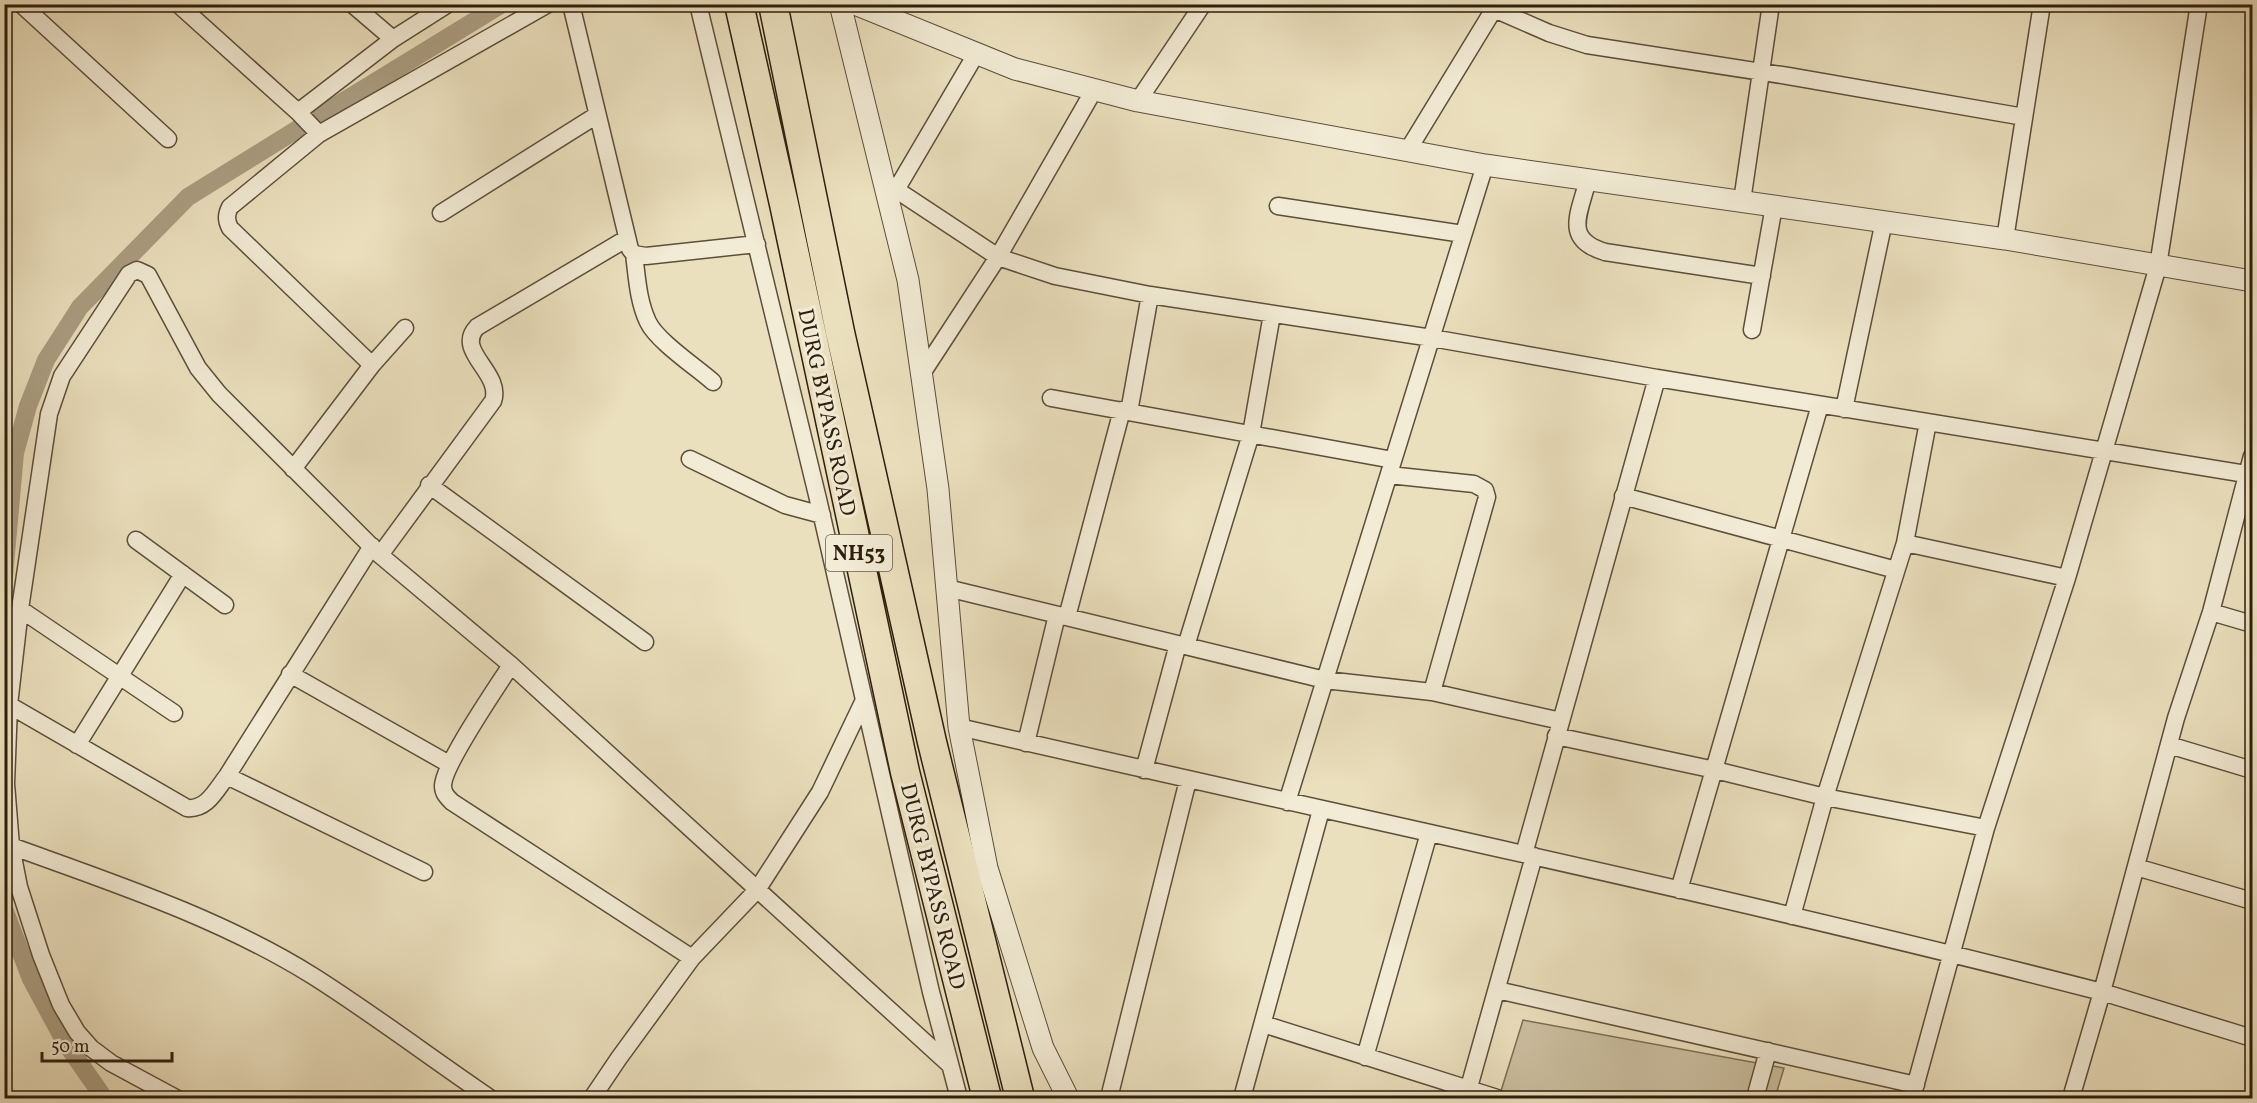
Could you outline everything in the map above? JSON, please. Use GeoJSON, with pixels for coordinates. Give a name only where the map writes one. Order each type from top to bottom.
{"type":"FeatureCollection","features":[{"type":"Feature","properties":{"kind":"highway","name":"DURG BYPASS ROAD"},"geometry":{"type":"LineString","coordinates":[[739,4],[905,772],[987,1098]]}},
{"type":"Feature","properties":{"kind":"highway","name":"DURG BYPASS ROAD"},"geometry":{"type":"LineString","coordinates":[[773,4],[840,333],[932,742],[1020,1098]]}},
{"type":"Feature","properties":{"kind":"street"},"geometry":{"type":"LineString","coordinates":[[21,4],[168,139]]}},
{"type":"Feature","properties":{"kind":"street"},"geometry":{"type":"LineString","coordinates":[[178,4],[298,112],[319,134]]}},
{"type":"Feature","properties":{"kind":"street"},"geometry":{"type":"LineString","coordinates":[[352,4],[393,39]]}},
{"type":"Feature","properties":{"kind":"street"},"geometry":{"type":"LineString","coordinates":[[298,112],[393,39],[448,4]]}},
{"type":"Feature","properties":{"kind":"street"},"geometry":{"type":"LineString","coordinates":[[372,365],[227,223],[227,213],[231,207],[319,134],[548,4]]}},
{"type":"Feature","properties":{"kind":"street"},"geometry":{"type":"LineString","coordinates":[[571,4],[630,247],[640,299],[648,323],[657,335],[713,382]]}},
{"type":"Feature","properties":{"kind":"street"},"geometry":{"type":"LineString","coordinates":[[698,4],[822,515],[931,992],[959,1098]]}},
{"type":"Feature","properties":{"kind":"street"},"geometry":{"type":"LineString","coordinates":[[840,4],[890,185],[908,280],[938,489],[959,728],[987,868],[1044,1048],[1068,1098]]}},
{"type":"Feature","properties":{"kind":"street"},"geometry":{"type":"LineString","coordinates":[[855,4],[1015,69],[1138,101],[1485,165],[2005,239],[2253,281]]}},
{"type":"Feature","properties":{"kind":"street"},"geometry":{"type":"LineString","coordinates":[[1138,101],[1203,4]]}},
{"type":"Feature","properties":{"kind":"street"},"geometry":{"type":"LineString","coordinates":[[1742,201],[1771,4]]}},
{"type":"Feature","properties":{"kind":"street"},"geometry":{"type":"LineString","coordinates":[[1497,990],[1768,1051],[1914,1092],[1986,828],[2067,578],[2158,266],[2199,4]]}},
{"type":"Feature","properties":{"kind":"street"},"geometry":{"type":"LineString","coordinates":[[2005,239],[2040,5]]}},
{"type":"Feature","properties":{"kind":"street"},"geometry":{"type":"LineString","coordinates":[[1408,150],[1495,7],[1549,33],[1587,45],[2024,117]]}},
{"type":"Feature","properties":{"kind":"street"},"geometry":{"type":"LineString","coordinates":[[890,185],[976,54]]}},
{"type":"Feature","properties":{"kind":"street"},"geometry":{"type":"LineString","coordinates":[[921,375],[998,257],[1094,90]]}},
{"type":"Feature","properties":{"kind":"street"},"geometry":{"type":"LineString","coordinates":[[441,213],[597,115]]}},
{"type":"Feature","properties":{"kind":"street"},"geometry":{"type":"LineString","coordinates":[[1287,802],[1485,165]]}},
{"type":"Feature","properties":{"kind":"street"},"geometry":{"type":"LineString","coordinates":[[1588,178],[1577,229],[1580,237],[1589,247],[1605,252],[1762,276]]}},
{"type":"Feature","properties":{"kind":"street"},"geometry":{"type":"LineString","coordinates":[[890,185],[998,257],[1055,276],[1150,295],[1431,338],[1657,378],[2251,475]]}},
{"type":"Feature","properties":{"kind":"street"},"geometry":{"type":"LineString","coordinates":[[1278,206],[1463,234]]}},
{"type":"Feature","properties":{"kind":"street"},"geometry":{"type":"LineString","coordinates":[[1752,330],[1774,206]]}},
{"type":"Feature","properties":{"kind":"street"},"geometry":{"type":"LineString","coordinates":[[1844,408],[1884,221]]}},
{"type":"Feature","properties":{"kind":"street"},"geometry":{"type":"LineString","coordinates":[[630,247],[646,256],[757,244]]}},
{"type":"Feature","properties":{"kind":"street"},"geometry":{"type":"LineString","coordinates":[[9,705],[187,808],[195,809],[207,802],[290,674],[376,551],[493,401],[496,393],[489,375],[470,344],[471,332],[630,247]]}},
{"type":"Feature","properties":{"kind":"street"},"geometry":{"type":"LineString","coordinates":[[176,1098],[111,1063],[91,1048],[61,1005],[41,955],[19,887],[11,846],[6,784],[6,731],[20,609],[49,414],[55,392],[75,356],[129,274],[141,270],[148,275],[207,381],[292,469],[376,551],[511,665],[950,1065]]}},
{"type":"Feature","properties":{"kind":"street"},"geometry":{"type":"LineString","coordinates":[[1026,743],[1125,411],[1150,295]]}},
{"type":"Feature","properties":{"kind":"street"},"geometry":{"type":"LineString","coordinates":[[1144,770],[1251,434],[1272,314]]}},
{"type":"Feature","properties":{"kind":"street"},"geometry":{"type":"LineString","coordinates":[[292,469],[372,365],[405,328]]}},
{"type":"Feature","properties":{"kind":"street"},"geometry":{"type":"LineString","coordinates":[[1467,1094],[1497,990],[1558,729],[1657,378]]}},
{"type":"Feature","properties":{"kind":"street"},"geometry":{"type":"LineString","coordinates":[[1051,398],[1251,434],[1391,468],[1474,484],[1485,490],[1487,497],[1432,692]]}},
{"type":"Feature","properties":{"kind":"street"},"geometry":{"type":"LineString","coordinates":[[1679,890],[1821,405]]}},
{"type":"Feature","properties":{"kind":"street"},"geometry":{"type":"LineString","coordinates":[[1792,916],[1825,797],[1905,543],[1928,422]]}},
{"type":"Feature","properties":{"kind":"street"},"geometry":{"type":"LineString","coordinates":[[2071,1098],[2169,745],[2251,475],[2253,456]]}},
{"type":"Feature","properties":{"kind":"street"},"geometry":{"type":"LineString","coordinates":[[690,459],[785,505],[822,515]]}},
{"type":"Feature","properties":{"kind":"street"},"geometry":{"type":"LineString","coordinates":[[429,485],[645,642]]}},
{"type":"Feature","properties":{"kind":"street"},"geometry":{"type":"LineString","coordinates":[[1623,496],[1896,570]]}},
{"type":"Feature","properties":{"kind":"street"},"geometry":{"type":"LineString","coordinates":[[136,540],[225,605]]}},
{"type":"Feature","properties":{"kind":"street"},"geometry":{"type":"LineString","coordinates":[[1905,543],[2067,578]]}},
{"type":"Feature","properties":{"kind":"street"},"geometry":{"type":"LineString","coordinates":[[77,745],[183,574]]}},
{"type":"Feature","properties":{"kind":"street"},"geometry":{"type":"LineString","coordinates":[[947,588],[1325,680],[1432,692],[1558,729],[1715,770],[1825,797],[1986,828]]}},
{"type":"Feature","properties":{"kind":"street"},"geometry":{"type":"LineString","coordinates":[[20,609],[174,713]]}},
{"type":"Feature","properties":{"kind":"street"},"geometry":{"type":"LineString","coordinates":[[2211,612],[2253,624]]}},
{"type":"Feature","properties":{"kind":"street"},"geometry":{"type":"LineString","coordinates":[[511,665],[449,764],[443,788],[452,802],[692,958]]}},
{"type":"Feature","properties":{"kind":"street"},"geometry":{"type":"LineString","coordinates":[[290,674],[449,764]]}},
{"type":"Feature","properties":{"kind":"street"},"geometry":{"type":"LineString","coordinates":[[592,1098],[692,958],[757,890],[820,792],[864,700]]}},
{"type":"Feature","properties":{"kind":"street"},"geometry":{"type":"LineString","coordinates":[[959,728],[1529,855],[1953,954],[2102,992],[2253,1038]]}},
{"type":"Feature","properties":{"kind":"street"},"geometry":{"type":"LineString","coordinates":[[2169,745],[2253,770]]}},
{"type":"Feature","properties":{"kind":"street"},"geometry":{"type":"LineString","coordinates":[[226,776],[424,872]]}},
{"type":"Feature","properties":{"kind":"street"},"geometry":{"type":"LineString","coordinates":[[1109,1098],[1188,780]]}},
{"type":"Feature","properties":{"kind":"street"},"geometry":{"type":"LineString","coordinates":[[1242,1098],[1321,810]]}},
{"type":"Feature","properties":{"kind":"street"},"geometry":{"type":"LineString","coordinates":[[1365,1057],[1429,833]]}},
{"type":"Feature","properties":{"kind":"street"},"geometry":{"type":"LineString","coordinates":[[11,846],[180,909],[247,939],[313,976],[490,1098]]}},
{"type":"Feature","properties":{"kind":"street"},"geometry":{"type":"LineString","coordinates":[[2136,867],[2253,901]]}},
{"type":"Feature","properties":{"kind":"street"},"geometry":{"type":"LineString","coordinates":[[1263,1024],[1365,1057],[1467,1094],[1497,1098]]}},
{"type":"Feature","properties":{"kind":"street"},"geometry":{"type":"LineString","coordinates":[[1755,1098],[1768,1051]]}},
{"type":"Feature","properties":{"kind":"shaded area"},"geometry":{"type":"Polygon","coordinates":[[[1523,1020],[1784,1068],[1775,1098],[1525,1098],[1501,1091],[1523,1020]]]}},
{"type":"Feature","properties":{"kind":"waterway"},"geometry":{"type":"LineString","coordinates":[[313,120],[502,4]]}},
{"type":"Feature","properties":{"kind":"waterway"},"geometry":{"type":"LineString","coordinates":[[4,576],[15,453],[28,406],[46,360],[80,307],[188,197],[301,127]]}},
{"type":"Feature","properties":{"kind":"waterway"},"geometry":{"type":"LineString","coordinates":[[4,909],[31,979],[65,1042],[104,1098]]}}]}
